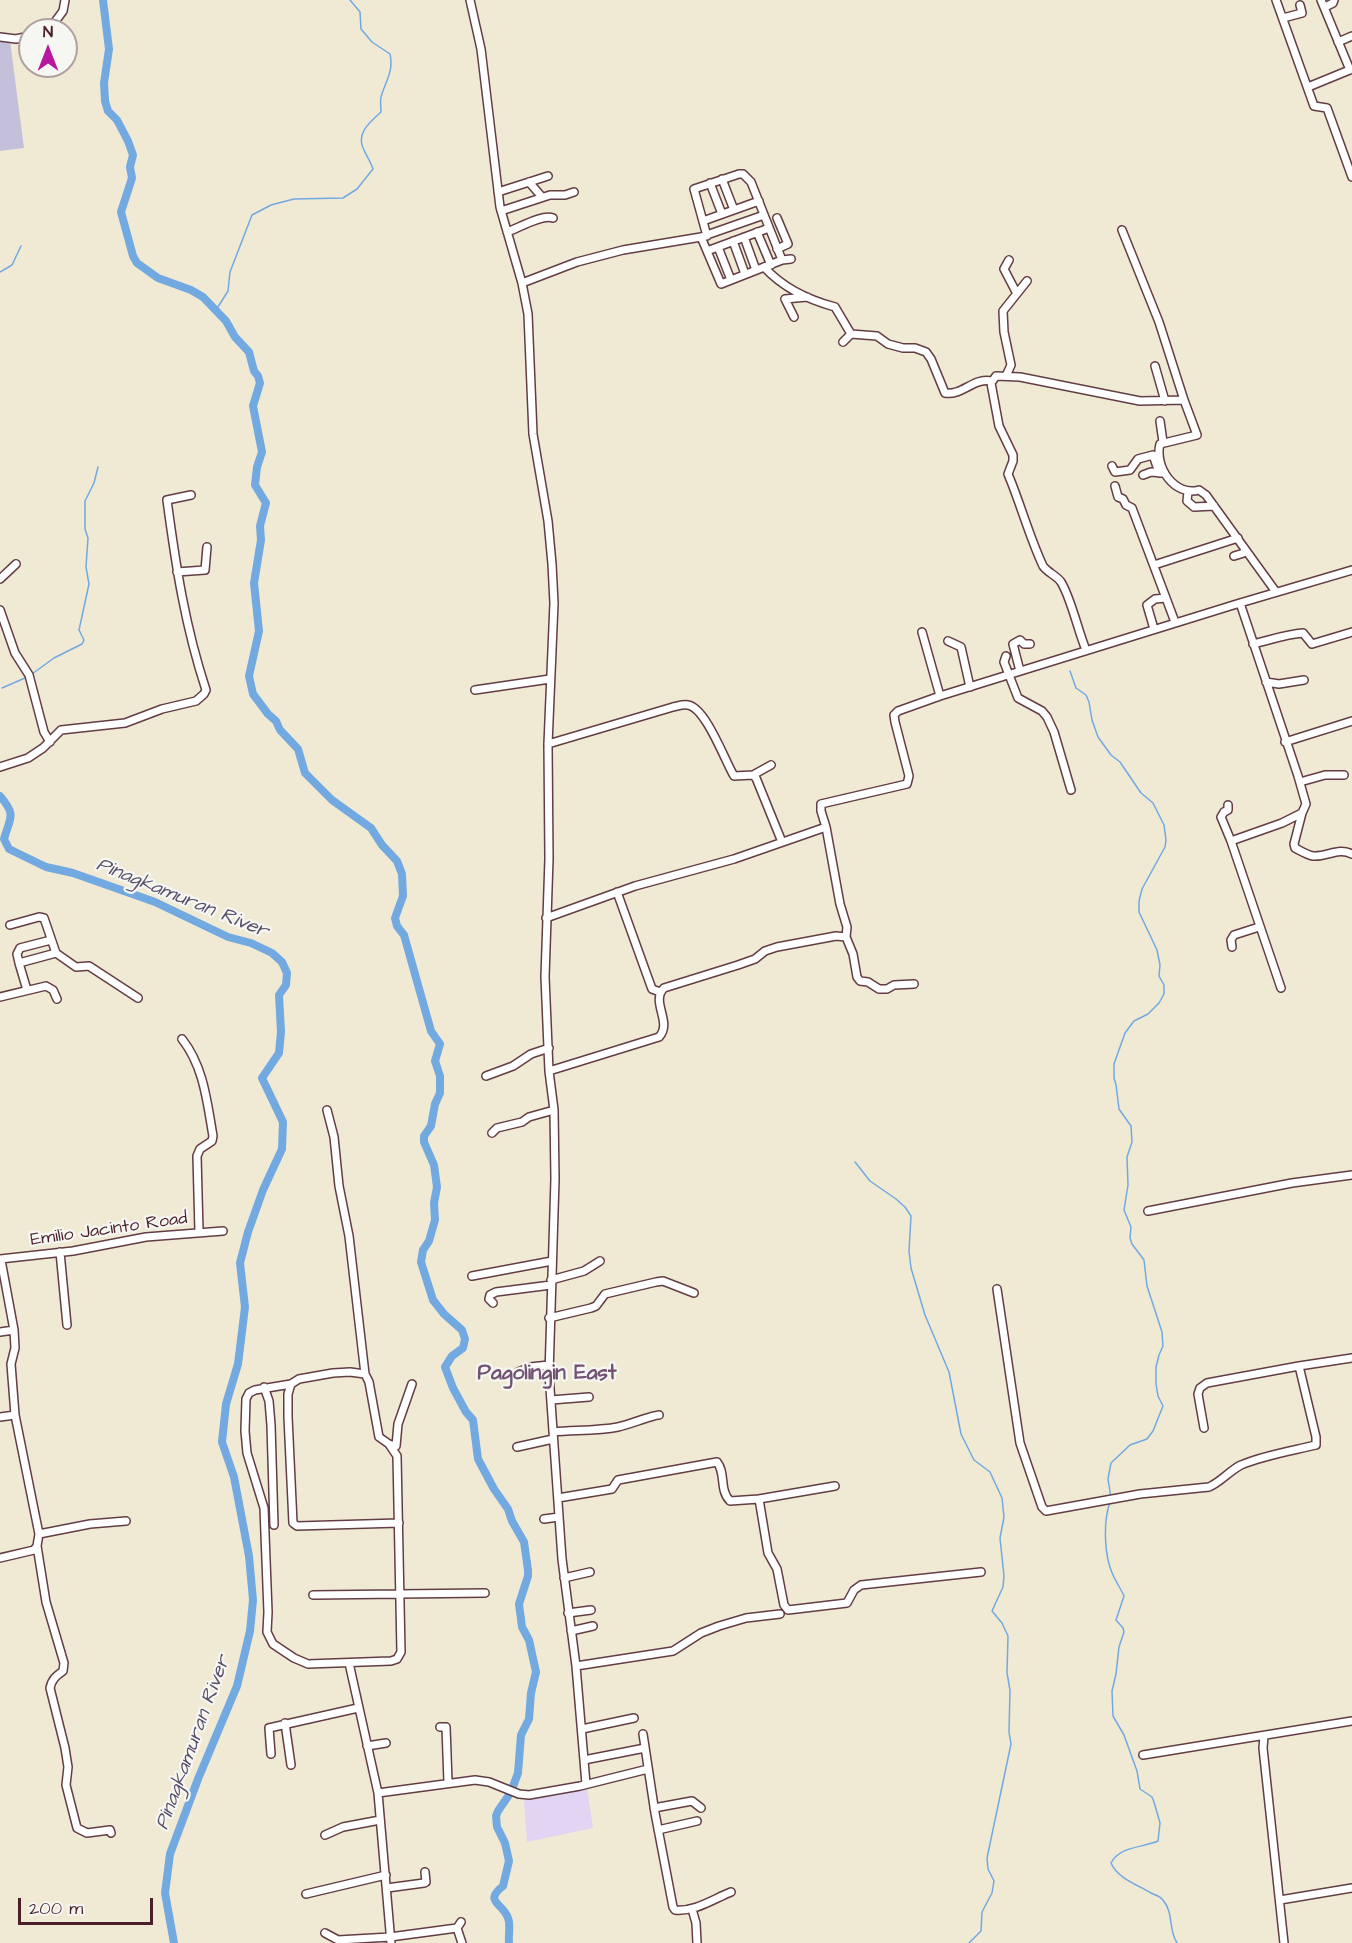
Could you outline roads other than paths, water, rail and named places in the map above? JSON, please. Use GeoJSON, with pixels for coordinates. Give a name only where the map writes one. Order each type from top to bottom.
{"type":"FeatureCollection","features":[{"type":"Feature","properties":{"kind":"street"},"geometry":{"type":"LineString","coordinates":[[58,18],[63,11],[64,0]]}},
{"type":"Feature","properties":{"kind":"street"},"geometry":{"type":"LineString","coordinates":[[470,0],[481,49],[501,211],[522,283],[530,341],[533,434],[548,521],[552,564],[554,603],[548,744],[549,859],[545,977],[549,1071],[554,1110],[555,1179],[549,1365],[564,1578],[576,1666],[585,1784]]}},
{"type":"Feature","properties":{"kind":"street"},"geometry":{"type":"LineString","coordinates":[[1276,0],[1314,106],[1327,108],[1350,162],[1352,177]]}},
{"type":"Feature","properties":{"kind":"street"},"geometry":{"type":"LineString","coordinates":[[1308,87],[1351,70],[1323,4],[1334,3],[1334,0]]}},
{"type":"Feature","properties":{"kind":"street"},"geometry":{"type":"LineString","coordinates":[[1283,18],[1302,13],[1300,5]]}},
{"type":"Feature","properties":{"kind":"street"},"geometry":{"type":"LineString","coordinates":[[1338,42],[1352,36]]}},
{"type":"Feature","properties":{"kind":"street"},"geometry":{"type":"LineString","coordinates":[[0,37],[18,39]]}},
{"type":"Feature","properties":{"kind":"street"},"geometry":{"type":"LineString","coordinates":[[782,261],[752,182],[743,174],[694,190],[703,221],[707,251],[721,284],[791,259]]}},
{"type":"Feature","properties":{"kind":"street"},"geometry":{"type":"LineString","coordinates":[[498,192],[548,176]]}},
{"type":"Feature","properties":{"kind":"street"},"geometry":{"type":"LineString","coordinates":[[722,179],[734,210]]}},
{"type":"Feature","properties":{"kind":"street"},"geometry":{"type":"LineString","coordinates":[[529,182],[542,198]]}},
{"type":"Feature","properties":{"kind":"street"},"geometry":{"type":"LineString","coordinates":[[710,183],[722,214]]}},
{"type":"Feature","properties":{"kind":"street"},"geometry":{"type":"LineString","coordinates":[[501,211],[556,194],[565,195],[574,192]]}},
{"type":"Feature","properties":{"kind":"street"},"geometry":{"type":"LineString","coordinates":[[703,221],[759,201]]}},
{"type":"Feature","properties":{"kind":"street"},"geometry":{"type":"LineString","coordinates":[[522,283],[577,262],[624,250],[704,236],[765,215]]}},
{"type":"Feature","properties":{"kind":"street"},"geometry":{"type":"LineString","coordinates":[[507,232],[543,217],[553,218]]}},
{"type":"Feature","properties":{"kind":"street"},"geometry":{"type":"LineString","coordinates":[[777,218],[788,244],[777,249]]}},
{"type":"Feature","properties":{"kind":"street"},"geometry":{"type":"LineString","coordinates":[[707,251],[769,228]]}},
{"type":"Feature","properties":{"kind":"street"},"geometry":{"type":"LineString","coordinates":[[1122,230],[1159,322],[1197,435],[1163,442],[1159,447],[1162,473]]}},
{"type":"Feature","properties":{"kind":"street"},"geometry":{"type":"LineString","coordinates":[[757,232],[767,266],[781,283],[820,304],[835,307],[851,334],[877,336],[888,344],[926,352],[945,393],[952,394],[984,380],[992,381]]}},
{"type":"Feature","properties":{"kind":"street"},"geometry":{"type":"LineString","coordinates":[[744,237],[756,270]]}},
{"type":"Feature","properties":{"kind":"street"},"geometry":{"type":"LineString","coordinates":[[733,242],[745,274]]}},
{"type":"Feature","properties":{"kind":"street"},"geometry":{"type":"LineString","coordinates":[[718,247],[731,280]]}},
{"type":"Feature","properties":{"kind":"street"},"geometry":{"type":"LineString","coordinates":[[1009,260],[1004,269],[1016,292]]}},
{"type":"Feature","properties":{"kind":"street"},"geometry":{"type":"LineString","coordinates":[[1006,376],[1011,365],[1004,332],[1003,311],[1027,281]]}},
{"type":"Feature","properties":{"kind":"street"},"geometry":{"type":"LineString","coordinates":[[794,317],[785,299],[807,297]]}},
{"type":"Feature","properties":{"kind":"street"},"geometry":{"type":"LineString","coordinates":[[843,342],[851,334]]}},
{"type":"Feature","properties":{"kind":"street"},"geometry":{"type":"LineString","coordinates":[[1155,366],[1166,401]]}},
{"type":"Feature","properties":{"kind":"street"},"geometry":{"type":"LineString","coordinates":[[1086,650],[1060,580],[1043,566],[1008,474],[1013,455],[999,426],[991,389],[992,381],[996,376],[1006,376],[1078,387],[1140,401],[1184,400]]}},
{"type":"Feature","properties":{"kind":"street"},"geometry":{"type":"LineString","coordinates":[[1160,421],[1163,442]]}},
{"type":"Feature","properties":{"kind":"street"},"geometry":{"type":"LineString","coordinates":[[1112,465],[1115,472],[1130,470],[1138,459],[1153,455],[1162,473],[1173,484],[1188,492],[1202,491],[1276,592]]}},
{"type":"Feature","properties":{"kind":"street"},"geometry":{"type":"LineString","coordinates":[[1143,475],[1151,472],[1162,473]]}},
{"type":"Feature","properties":{"kind":"street"},"geometry":{"type":"LineString","coordinates":[[1114,486],[1118,497],[1123,499],[1125,505],[1132,508],[1175,622]]}},
{"type":"Feature","properties":{"kind":"street"},"geometry":{"type":"LineString","coordinates":[[1188,492],[1186,501],[1194,507],[1214,506]]}},
{"type":"Feature","properties":{"kind":"street"},"geometry":{"type":"LineString","coordinates":[[0,767],[28,758],[50,742],[61,730],[125,723],[196,701],[204,694],[206,690],[191,645],[177,572],[168,499],[191,495]]}},
{"type":"Feature","properties":{"kind":"street"},"geometry":{"type":"LineString","coordinates":[[1154,565],[1238,538]]}},
{"type":"Feature","properties":{"kind":"street"},"geometry":{"type":"LineString","coordinates":[[177,572],[205,570],[207,548]]}},
{"type":"Feature","properties":{"kind":"street"},"geometry":{"type":"LineString","coordinates":[[1234,556],[1247,552]]}},
{"type":"Feature","properties":{"kind":"street"},"geometry":{"type":"LineString","coordinates":[[0,579],[16,564]]}},
{"type":"Feature","properties":{"kind":"street"},"geometry":{"type":"LineString","coordinates":[[914,984],[894,985],[887,989],[879,989],[860,981],[857,977],[853,954],[846,937],[847,927],[840,904],[821,811],[821,804],[907,784],[909,776],[894,715],[898,711],[1019,669],[1352,570]]}},
{"type":"Feature","properties":{"kind":"street"},"geometry":{"type":"LineString","coordinates":[[1154,629],[1147,605],[1155,599],[1166,598]]}},
{"type":"Feature","properties":{"kind":"street"},"geometry":{"type":"LineString","coordinates":[[1240,603],[1306,804],[1294,844],[1295,848],[1310,856],[1340,850],[1352,854]]}},
{"type":"Feature","properties":{"kind":"street"},"geometry":{"type":"LineString","coordinates":[[0,610],[15,653],[29,675],[44,732],[50,742]]}},
{"type":"Feature","properties":{"kind":"street"},"geometry":{"type":"LineString","coordinates":[[922,632],[940,696]]}},
{"type":"Feature","properties":{"kind":"street"},"geometry":{"type":"LineString","coordinates":[[1254,644],[1303,633],[1312,644],[1352,633]]}},
{"type":"Feature","properties":{"kind":"street"},"geometry":{"type":"LineString","coordinates":[[1019,669],[1013,644],[1020,640],[1030,644]]}},
{"type":"Feature","properties":{"kind":"street"},"geometry":{"type":"LineString","coordinates":[[948,641],[961,647],[970,687]]}},
{"type":"Feature","properties":{"kind":"street"},"geometry":{"type":"LineString","coordinates":[[1006,656],[1004,662],[1018,698],[1042,711],[1047,717],[1054,732],[1071,790]]}},
{"type":"Feature","properties":{"kind":"street"},"geometry":{"type":"LineString","coordinates":[[475,690],[550,679]]}},
{"type":"Feature","properties":{"kind":"street"},"geometry":{"type":"LineString","coordinates":[[1266,682],[1279,684],[1304,680]]}},
{"type":"Feature","properties":{"kind":"street"},"geometry":{"type":"LineString","coordinates":[[548,744],[673,707],[688,705],[698,711],[714,735],[734,776],[753,775],[771,765]]}},
{"type":"Feature","properties":{"kind":"street"},"geometry":{"type":"LineString","coordinates":[[1285,742],[1352,722]]}},
{"type":"Feature","properties":{"kind":"street"},"geometry":{"type":"LineString","coordinates":[[753,775],[782,842]]}},
{"type":"Feature","properties":{"kind":"street"},"geometry":{"type":"LineString","coordinates":[[1300,782],[1324,775],[1344,775]]}},
{"type":"Feature","properties":{"kind":"street"},"geometry":{"type":"LineString","coordinates":[[1228,805],[1228,810],[1221,817],[1281,988]]}},
{"type":"Feature","properties":{"kind":"street"},"geometry":{"type":"LineString","coordinates":[[1231,841],[1282,823],[1302,813]]}},
{"type":"Feature","properties":{"kind":"street"},"geometry":{"type":"LineString","coordinates":[[546,918],[617,892],[734,859],[826,827]]}},
{"type":"Feature","properties":{"kind":"street"},"geometry":{"type":"LineString","coordinates":[[617,892],[652,989],[660,992]]}},
{"type":"Feature","properties":{"kind":"street"},"geometry":{"type":"LineString","coordinates":[[10,925],[42,917],[56,953],[76,967],[89,966],[138,998]]}},
{"type":"Feature","properties":{"kind":"street"},"geometry":{"type":"LineString","coordinates":[[1232,947],[1232,940],[1236,934],[1259,927]]}},
{"type":"Feature","properties":{"kind":"street"},"geometry":{"type":"LineString","coordinates":[[549,1071],[659,1037],[664,1032],[665,1026],[659,997],[664,988],[755,959],[765,951],[777,947],[836,936],[846,937]]}},
{"type":"Feature","properties":{"kind":"street"},"geometry":{"type":"LineString","coordinates":[[27,990],[17,954],[20,948],[51,940]]}},
{"type":"Feature","properties":{"kind":"street"},"geometry":{"type":"LineString","coordinates":[[19,963],[56,953]]}},
{"type":"Feature","properties":{"kind":"street"},"geometry":{"type":"LineString","coordinates":[[0,997],[49,986],[57,999]]}},
{"type":"Feature","properties":{"kind":"street"},"geometry":{"type":"LineString","coordinates":[[182,1039],[191,1051],[204,1084],[213,1136],[212,1141],[200,1149],[197,1156],[199,1232]]}},
{"type":"Feature","properties":{"kind":"street"},"geometry":{"type":"LineString","coordinates":[[486,1076],[513,1066],[531,1054],[549,1048]]}},
{"type":"Feature","properties":{"kind":"street"},"geometry":{"type":"LineString","coordinates":[[327,1110],[334,1137],[339,1186],[349,1236],[365,1374],[369,1382],[377,1432],[382,1441],[396,1446],[398,1424],[412,1384]]}},
{"type":"Feature","properties":{"kind":"street"},"geometry":{"type":"LineString","coordinates":[[492,1133],[497,1128],[522,1122],[529,1117],[554,1110]]}},
{"type":"Feature","properties":{"kind":"street"},"geometry":{"type":"LineString","coordinates":[[1148,1211],[1292,1183],[1352,1175]]}},
{"type":"Feature","properties":{"kind":"street","name":"Emilio Jacinto Road"},"geometry":{"type":"LineString","coordinates":[[1,1259],[73,1251],[126,1240],[223,1231]]}},
{"type":"Feature","properties":{"kind":"street"},"geometry":{"type":"LineString","coordinates":[[60,1252],[67,1325]]}},
{"type":"Feature","properties":{"kind":"street"},"geometry":{"type":"LineString","coordinates":[[1,1259],[14,1330],[15,1348],[10,1364],[15,1415],[39,1534],[37,1546],[46,1602],[64,1663],[63,1671],[56,1675],[50,1688],[66,1758],[68,1795],[77,1828],[87,1833],[104,1829],[110,1830],[111,1833]]}},
{"type":"Feature","properties":{"kind":"street"},"geometry":{"type":"LineString","coordinates":[[472,1276],[552,1261]]}},
{"type":"Feature","properties":{"kind":"street"},"geometry":{"type":"LineString","coordinates":[[493,1303],[489,1299],[490,1295],[496,1292],[551,1283],[584,1272],[600,1261]]}},
{"type":"Feature","properties":{"kind":"street"},"geometry":{"type":"LineString","coordinates":[[549,1318],[596,1306],[605,1294],[656,1282],[663,1281],[694,1293]]}},
{"type":"Feature","properties":{"kind":"street"},"geometry":{"type":"LineString","coordinates":[[997,1289],[1020,1443],[1043,1510],[1046,1511],[1115,1497],[1209,1487],[1237,1467],[1258,1458],[1316,1445],[1299,1366]]}},
{"type":"Feature","properties":{"kind":"street"},"geometry":{"type":"LineString","coordinates":[[0,1332],[14,1330]]}},
{"type":"Feature","properties":{"kind":"street"},"geometry":{"type":"LineString","coordinates":[[1204,1428],[1198,1394],[1200,1388],[1207,1383],[1352,1358]]}},
{"type":"Feature","properties":{"kind":"street"},"geometry":{"type":"LineString","coordinates":[[518,1372],[530,1367],[549,1365]]}},
{"type":"Feature","properties":{"kind":"street"},"geometry":{"type":"LineString","coordinates":[[365,1374],[333,1373],[299,1379],[291,1384],[264,1387],[249,1393],[246,1399],[245,1431],[248,1453],[264,1508],[267,1632],[273,1644],[308,1664],[391,1661],[397,1659],[401,1652],[397,1456],[389,1444]]}},
{"type":"Feature","properties":{"kind":"street"},"geometry":{"type":"LineString","coordinates":[[291,1384],[288,1394],[288,1417],[293,1523],[297,1526],[399,1523]]}},
{"type":"Feature","properties":{"kind":"street"},"geometry":{"type":"LineString","coordinates":[[264,1387],[269,1401],[274,1525]]}},
{"type":"Feature","properties":{"kind":"street"},"geometry":{"type":"LineString","coordinates":[[551,1400],[589,1397]]}},
{"type":"Feature","properties":{"kind":"street"},"geometry":{"type":"LineString","coordinates":[[0,1417],[15,1415]]}},
{"type":"Feature","properties":{"kind":"street"},"geometry":{"type":"LineString","coordinates":[[517,1447],[553,1435],[617,1427],[659,1415]]}},
{"type":"Feature","properties":{"kind":"street"},"geometry":{"type":"LineString","coordinates":[[558,1498],[612,1489],[618,1480],[717,1462],[720,1466],[724,1492],[730,1501],[759,1499],[835,1486]]}},
{"type":"Feature","properties":{"kind":"street"},"geometry":{"type":"LineString","coordinates":[[759,1499],[768,1553],[777,1569],[784,1605],[788,1610],[848,1603],[854,1590],[861,1585],[981,1572]]}},
{"type":"Feature","properties":{"kind":"street"},"geometry":{"type":"LineString","coordinates":[[544,1519],[559,1517]]}},
{"type":"Feature","properties":{"kind":"street"},"geometry":{"type":"LineString","coordinates":[[39,1534],[90,1524],[126,1521]]}},
{"type":"Feature","properties":{"kind":"street"},"geometry":{"type":"LineString","coordinates":[[0,1558],[34,1550],[37,1546]]}},
{"type":"Feature","properties":{"kind":"street"},"geometry":{"type":"LineString","coordinates":[[564,1578],[590,1572]]}},
{"type":"Feature","properties":{"kind":"street"},"geometry":{"type":"LineString","coordinates":[[313,1595],[485,1593]]}},
{"type":"Feature","properties":{"kind":"street"},"geometry":{"type":"LineString","coordinates":[[568,1613],[591,1610]]}},
{"type":"Feature","properties":{"kind":"street"},"geometry":{"type":"LineString","coordinates":[[576,1666],[673,1651],[701,1633],[719,1626],[746,1618],[780,1614]]}},
{"type":"Feature","properties":{"kind":"street"},"geometry":{"type":"LineString","coordinates":[[570,1631],[593,1626]]}},
{"type":"Feature","properties":{"kind":"street"},"geometry":{"type":"LineString","coordinates":[[349,1663],[378,1793],[391,1940]]}},
{"type":"Feature","properties":{"kind":"street"},"geometry":{"type":"LineString","coordinates":[[271,1754],[268,1729],[358,1708]]}},
{"type":"Feature","properties":{"kind":"street"},"geometry":{"type":"LineString","coordinates":[[582,1729],[634,1718]]}},
{"type":"Feature","properties":{"kind":"street"},"geometry":{"type":"LineString","coordinates":[[1143,1755],[1352,1721]]}},
{"type":"Feature","properties":{"kind":"street"},"geometry":{"type":"LineString","coordinates":[[285,1724],[291,1765]]}},
{"type":"Feature","properties":{"kind":"street"},"geometry":{"type":"LineString","coordinates":[[440,1727],[446,1727],[448,1782]]}},
{"type":"Feature","properties":{"kind":"street"},"geometry":{"type":"LineString","coordinates":[[643,1734],[654,1808],[673,1907],[675,1910],[692,1909],[731,1892]]}},
{"type":"Feature","properties":{"kind":"street"},"geometry":{"type":"LineString","coordinates":[[1264,1736],[1263,1748],[1284,1943]]}},
{"type":"Feature","properties":{"kind":"street"},"geometry":{"type":"LineString","coordinates":[[367,1746],[386,1743]]}},
{"type":"Feature","properties":{"kind":"street"},"geometry":{"type":"LineString","coordinates":[[584,1760],[645,1748]]}},
{"type":"Feature","properties":{"kind":"street"},"geometry":{"type":"LineString","coordinates":[[378,1793],[475,1780],[489,1782],[519,1794],[529,1795],[648,1769]]}},
{"type":"Feature","properties":{"kind":"street"},"geometry":{"type":"LineString","coordinates":[[654,1808],[692,1801],[702,1808]]}},
{"type":"Feature","properties":{"kind":"street"},"geometry":{"type":"LineString","coordinates":[[325,1835],[343,1827],[380,1820]]}},
{"type":"Feature","properties":{"kind":"street"},"geometry":{"type":"LineString","coordinates":[[658,1830],[698,1821]]}},
{"type":"Feature","properties":{"kind":"street"},"geometry":{"type":"LineString","coordinates":[[387,1888],[424,1883],[426,1882],[425,1872]]}},
{"type":"Feature","properties":{"kind":"street"},"geometry":{"type":"LineString","coordinates":[[306,1894],[386,1875]]}},
{"type":"Feature","properties":{"kind":"street"},"geometry":{"type":"LineString","coordinates":[[1280,1900],[1352,1888]]}},
{"type":"Feature","properties":{"kind":"street"},"geometry":{"type":"LineString","coordinates":[[692,1909],[696,1923],[697,1943]]}},
{"type":"Feature","properties":{"kind":"street"},"geometry":{"type":"LineString","coordinates":[[325,1933],[338,1940],[391,1940],[459,1925],[462,1943]]}},
{"type":"Feature","properties":{"kind":"waterway"},"geometry":{"type":"LineString","coordinates":[[103,0],[109,49],[104,83],[105,101],[108,111],[117,120],[128,141],[133,155],[130,167],[132,178],[121,212],[133,256],[137,263],[158,278],[203,297],[226,321],[235,337],[249,352],[260,383],[253,406],[262,452],[255,485],[266,503],[260,526],[261,540],[254,583],[259,631],[249,676],[253,694],[276,721],[280,730],[298,749],[305,773],[332,800],[371,828],[382,845],[397,861],[402,874],[403,896],[395,918],[397,926],[404,935],[431,1031],[440,1044],[435,1061],[440,1076],[440,1093],[435,1104],[431,1126],[424,1136],[424,1142],[434,1165],[437,1187],[434,1203],[435,1220],[429,1241],[423,1250],[421,1262],[433,1300],[444,1314],[462,1330],[465,1339],[463,1348],[452,1356],[445,1367],[453,1388],[473,1420],[478,1459],[508,1509],[524,1542],[528,1576],[519,1604],[522,1627],[529,1640],[536,1672],[531,1693],[529,1719],[521,1735],[518,1773],[511,1792],[496,1816],[497,1827],[505,1843],[509,1861],[503,1886],[497,1891],[494,1899],[508,1918],[509,1943]]}},
{"type":"Feature","properties":{"kind":"waterway"},"geometry":{"type":"LineString","coordinates":[[216,310],[228,291],[230,272],[252,215],[271,205],[294,199],[343,198],[357,189],[373,169],[361,139],[365,129],[381,112],[381,97],[390,72],[391,60],[390,54],[372,42],[361,29],[360,12],[350,0]]}},
{"type":"Feature","properties":{"kind":"waterway"},"geometry":{"type":"LineString","coordinates":[[0,272],[12,265],[21,246]]}},
{"type":"Feature","properties":{"kind":"waterway"},"geometry":{"type":"LineString","coordinates":[[32,674],[54,658],[82,644],[84,640],[79,630],[89,584],[86,567],[88,538],[85,529],[85,501],[94,483],[98,467]]}},
{"type":"Feature","properties":{"kind":"waterway"},"geometry":{"type":"LineString","coordinates":[[1070,671],[1076,688],[1086,695],[1089,702],[1098,737],[1111,755],[1120,762],[1141,793],[1153,803],[1164,825],[1166,840],[1165,847],[1142,889],[1139,901],[1139,912],[1157,950],[1160,965],[1159,976],[1164,985],[1164,994],[1159,1003],[1148,1014],[1134,1021],[1125,1033],[1114,1064],[1119,1109],[1131,1126],[1132,1142],[1127,1157],[1128,1185],[1124,1210],[1131,1227],[1132,1244],[1144,1260],[1147,1286],[1162,1332],[1163,1346],[1156,1367],[1156,1384],[1163,1406],[1153,1431],[1147,1439],[1130,1445],[1111,1463],[1108,1479],[1111,1498]]}},
{"type":"Feature","properties":{"kind":"waterway"},"geometry":{"type":"LineString","coordinates":[[2,688],[25,678]]}},
{"type":"Feature","properties":{"kind":"waterway","name":"Pinagkamuran River"},"geometry":{"type":"LineString","coordinates":[[0,796],[9,808],[11,817],[4,839],[9,849],[46,867],[73,873],[155,902],[228,937],[251,943],[272,953],[282,962],[287,973],[286,985],[279,995],[281,1032],[279,1053],[262,1078],[283,1122],[282,1149],[263,1190],[240,1263],[245,1307],[238,1364],[226,1404],[222,1442],[234,1477],[249,1556],[253,1600],[250,1631],[237,1686],[170,1854],[165,1893],[174,1943]]}},
{"type":"Feature","properties":{"kind":"waterway"},"geometry":{"type":"LineString","coordinates":[[855,1162],[870,1181],[896,1199],[911,1216],[909,1251],[911,1268],[925,1315],[949,1372],[961,1434],[974,1460],[990,1472],[1002,1498],[1004,1517],[1000,1538],[1004,1576],[1003,1587],[992,1611],[1002,1623],[1008,1636],[1007,1673],[1010,1690],[1011,1744],[987,1858],[988,1869],[994,1881],[992,1893],[982,1912],[981,1931],[969,1943]]}},
{"type":"Feature","properties":{"kind":"waterway"},"geometry":{"type":"LineString","coordinates":[[1110,1502],[1106,1519],[1106,1549],[1114,1578],[1124,1596],[1116,1620],[1124,1632],[1119,1647],[1112,1691],[1113,1716],[1124,1735],[1137,1771],[1140,1789],[1152,1797],[1160,1823],[1158,1841],[1126,1850],[1115,1857],[1111,1863],[1123,1877],[1163,1900],[1169,1910],[1177,1943]]}},
{"type":"Feature","properties":{"kind":"district","name":"Pagolingin East"},"geometry":{"type":"Point","coordinates":[547,1375]}}]}
